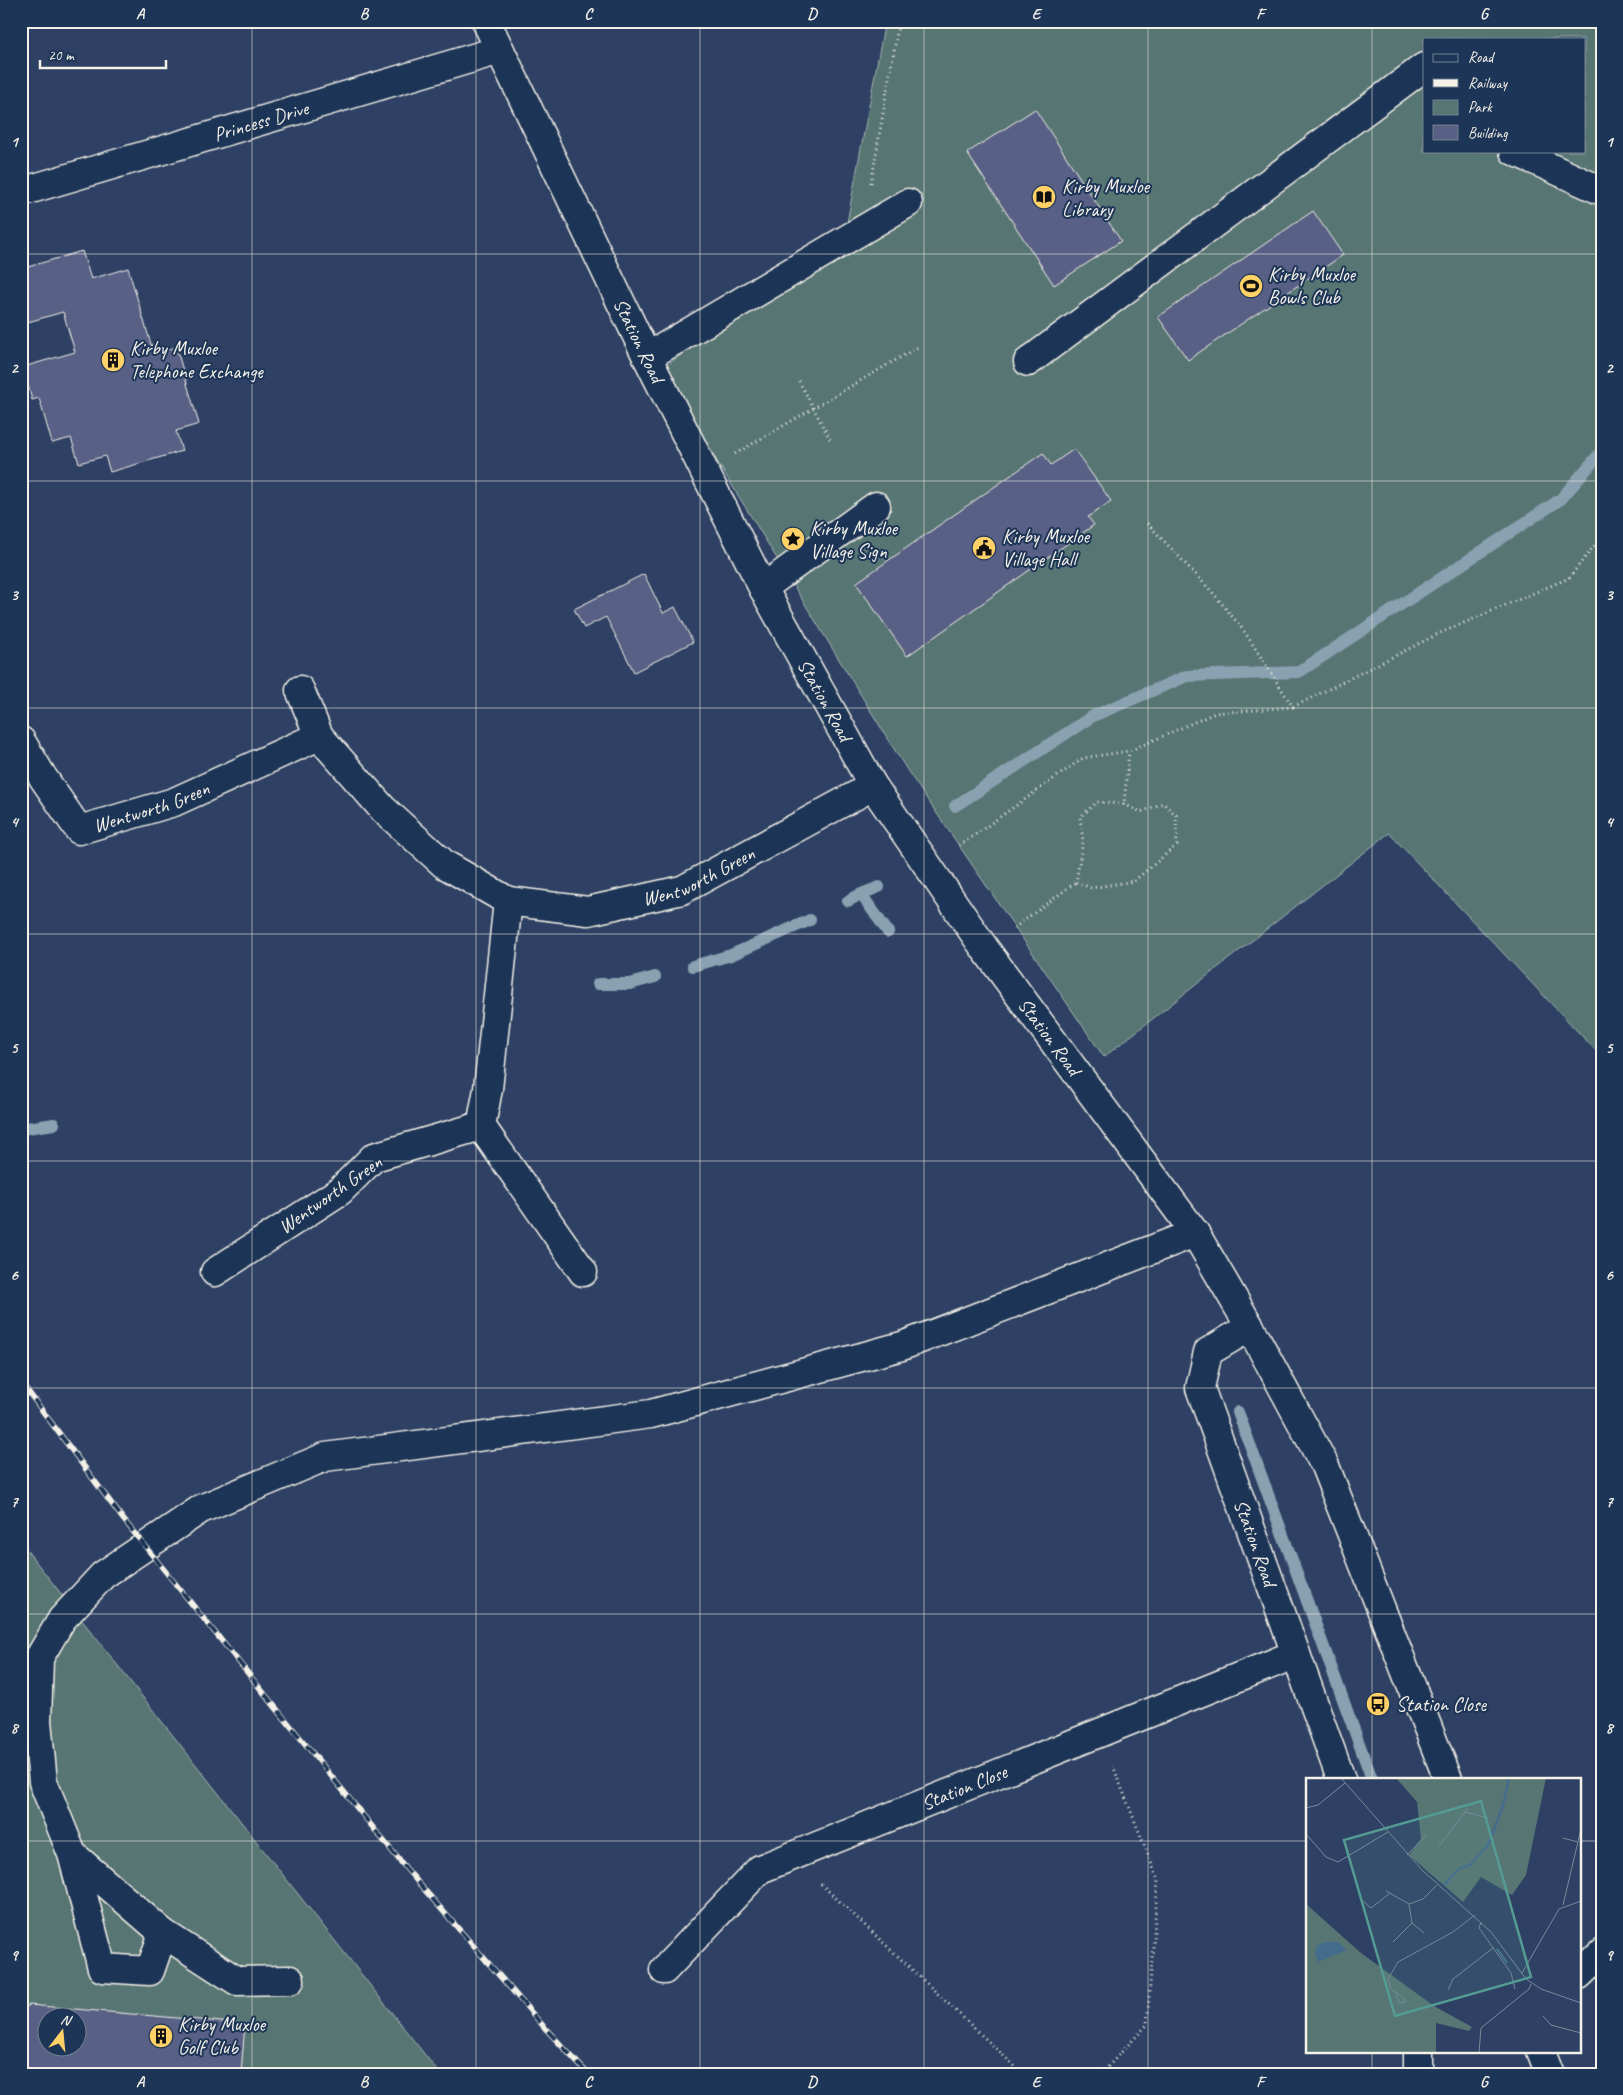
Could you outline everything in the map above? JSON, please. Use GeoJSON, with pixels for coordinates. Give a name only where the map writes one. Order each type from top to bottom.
{"type":"FeatureCollection","features":[{"type":"Feature","properties":{"kind":"street","name":"Station Road"},"geometry":{"type":"LineString","coordinates":[[486,21],[648,357],[763,588],[873,786],[985,949],[1195,1233],[1250,1327],[1325,1466],[1448,1778]]}},
{"type":"Feature","properties":{"kind":"street","name":"Princess Drive"},"geometry":{"type":"LineString","coordinates":[[21,192],[500,50]]}},
{"type":"Feature","properties":{"kind":"street"},"geometry":{"type":"LineString","coordinates":[[1028,362],[1421,75]]}},
{"type":"Feature","properties":{"kind":"street"},"geometry":{"type":"LineString","coordinates":[[1516,152],[1602,191]]}},
{"type":"Feature","properties":{"kind":"street"},"geometry":{"type":"LineString","coordinates":[[648,357],[908,203]]}},
{"type":"Feature","properties":{"kind":"street"},"geometry":{"type":"LineString","coordinates":[[763,588],[876,506]]}},
{"type":"Feature","properties":{"kind":"street","name":"Wentworth Green"},"geometry":{"type":"LineString","coordinates":[[300,690],[319,736],[383,809],[444,864],[508,901],[588,911],[682,890],[873,786]]}},
{"type":"Feature","properties":{"kind":"street","name":"Wentworth Green"},"geometry":{"type":"LineString","coordinates":[[21,741],[42,776],[79,830],[174,802],[319,736]]}},
{"type":"Feature","properties":{"kind":"street"},"geometry":{"type":"LineString","coordinates":[[508,901],[488,1089],[481,1126],[583,1272]]}},
{"type":"Feature","properties":{"kind":"street","name":"Wentworth Green"},"geometry":{"type":"LineString","coordinates":[[215,1272],[340,1191],[374,1157],[481,1126]]}},
{"type":"Feature","properties":{"kind":"street"},"geometry":{"type":"LineString","coordinates":[[163,1933],[150,1971],[102,1968],[72,1854],[43,1782],[37,1721],[39,1658],[62,1620],[103,1575],[201,1510],[325,1458],[651,1414],[902,1346],[1195,1233]]}},
{"type":"Feature","properties":{"kind":"street","name":"Station Road"},"geometry":{"type":"LineString","coordinates":[[1250,1327],[1208,1352],[1200,1388],[1341,1778]]}},
{"type":"Feature","properties":{"kind":"street","name":"Station Close"},"geometry":{"type":"LineString","coordinates":[[664,1970],[760,1869],[1296,1654]]}},
{"type":"Feature","properties":{"kind":"street"},"geometry":{"type":"LineString","coordinates":[[72,1854],[163,1933],[237,1981],[290,1980]]}},
{"type":"Feature","properties":{"kind":"street"},"geometry":{"type":"LineString","coordinates":[[1580,1974],[1602,1953]]}},
{"type":"Feature","properties":{"kind":"street"},"geometry":{"type":"LineString","coordinates":[[1418,2052],[1418,2074]]}},
{"type":"Feature","properties":{"kind":"street"},"geometry":{"type":"LineString","coordinates":[[1541,2052],[1550,2074]]}},
{"type":"Feature","properties":{"kind":"path"},"geometry":{"type":"LineString","coordinates":[[863,229],[899,21]]}},
{"type":"Feature","properties":{"kind":"path"},"geometry":{"type":"LineString","coordinates":[[705,472],[918,347]]}},
{"type":"Feature","properties":{"kind":"path"},"geometry":{"type":"LineString","coordinates":[[799,381],[831,442]]}},
{"type":"Feature","properties":{"kind":"path"},"geometry":{"type":"LineString","coordinates":[[1147,523],[1214,594],[1244,631],[1292,707]]}},
{"type":"Feature","properties":{"kind":"path"},"geometry":{"type":"LineString","coordinates":[[929,867],[1083,758],[1129,751],[1215,713],[1292,707],[1438,634],[1569,578],[1602,536]]}},
{"type":"Feature","properties":{"kind":"path"},"geometry":{"type":"LineString","coordinates":[[1124,804],[1129,751]]}},
{"type":"Feature","properties":{"kind":"path"},"geometry":{"type":"LineString","coordinates":[[985,949],[1076,882],[1082,841],[1080,817],[1097,802],[1124,804],[1141,812],[1163,803],[1176,815],[1177,845],[1134,881],[1091,888],[1076,882]]}},
{"type":"Feature","properties":{"kind":"path"},"geometry":{"type":"LineString","coordinates":[[1100,1732],[1158,1880],[1147,2025],[1101,2074]]}},
{"type":"Feature","properties":{"kind":"path"},"geometry":{"type":"LineString","coordinates":[[792,1856],[1023,2074]]}},
{"type":"Feature","properties":{"kind":"green space"},"geometry":{"type":"Polygon","coordinates":[[[885,21],[1602,21],[1602,1057],[1389,833],[1104,1057],[907,770],[661,370],[846,228],[885,21]]]}},
{"type":"Feature","properties":{"kind":"green space","name":"Kirby Muxloe Golf Club"},"geometry":{"type":"Polygon","coordinates":[[[21,1543],[440,2074],[21,2074],[21,1543]]]}},
{"type":"Feature","properties":{"kind":"building","name":"Kirby Muxloe Library"},"geometry":{"type":"Polygon","coordinates":[[[1035,109],[1121,241],[1054,285],[967,153],[1035,109]]]}},
{"type":"Feature","properties":{"kind":"building","name":"Kirby Muxloe Bowls Club"},"geometry":{"type":"Polygon","coordinates":[[[1313,211],[1343,255],[1188,360],[1158,317],[1313,211]]]}},
{"type":"Feature","properties":{"kind":"building","name":"Kirby Muxloe Telephone Exchange"},"geometry":{"type":"Polygon","coordinates":[[[82,251],[91,279],[128,268],[154,354],[176,347],[199,424],[176,431],[182,451],[110,472],[105,456],[79,463],[71,438],[52,443],[39,398],[32,400],[23,367],[75,352],[63,312],[21,324],[21,269],[82,251]]]}},
{"type":"Feature","properties":{"kind":"building","name":"Kirby Muxloe Village Hall"},"geometry":{"type":"Polygon","coordinates":[[[1074,449],[1111,501],[1088,517],[1094,525],[907,656],[856,583],[1043,453],[1051,465],[1074,449]]]}},
{"type":"Feature","properties":{"kind":"building"},"geometry":{"type":"Polygon","coordinates":[[[644,574],[663,613],[675,607],[693,642],[634,672],[606,617],[584,628],[574,609],[644,574]]]}},
{"type":"Feature","properties":{"kind":"building","name":"Kirby Muxloe Golf Club"},"geometry":{"type":"Polygon","coordinates":[[[29,2005],[63,2008],[38,2008],[38,2058],[88,2058],[88,2010],[245,2024],[241,2074],[21,2074],[21,2012],[29,2005]]]}},
{"type":"Feature","properties":{"kind":"waterway"},"geometry":{"type":"LineString","coordinates":[[955,806],[1093,716],[1187,676],[1299,672],[1561,499],[1602,451]]}},
{"type":"Feature","properties":{"kind":"waterway"},"geometry":{"type":"LineString","coordinates":[[879,887],[861,894],[888,932]]}},
{"type":"Feature","properties":{"kind":"waterway"},"geometry":{"type":"LineString","coordinates":[[848,901],[861,894]]}},
{"type":"Feature","properties":{"kind":"waterway"},"geometry":{"type":"LineString","coordinates":[[693,966],[731,955],[810,920]]}},
{"type":"Feature","properties":{"kind":"waterway"},"geometry":{"type":"LineString","coordinates":[[598,984],[630,984],[655,977]]}},
{"type":"Feature","properties":{"kind":"waterway"},"geometry":{"type":"LineString","coordinates":[[21,1129],[54,1124]]}},
{"type":"Feature","properties":{"kind":"waterway"},"geometry":{"type":"LineString","coordinates":[[1238,1412],[1372,1778]]}},
{"type":"Feature","properties":{"kind":"railway"},"geometry":{"type":"LineString","coordinates":[[21,1382],[123,1519],[409,1872],[545,2028],[588,2074]]}},
{"type":"Feature","properties":{"kind":"place","name":"Kirby Muxloe Library"},"geometry":{"type":"Point","coordinates":[1044,197]}},
{"type":"Feature","properties":{"kind":"place","name":"Kirby Muxloe Bowls Club"},"geometry":{"type":"Point","coordinates":[1251,286]}},
{"type":"Feature","properties":{"kind":"place","name":"Kirby Muxloe Telephone Exchange"},"geometry":{"type":"Point","coordinates":[113,360]}},
{"type":"Feature","properties":{"kind":"place","name":"Kirby Muxloe Village Sign"},"geometry":{"type":"Point","coordinates":[793,539]}},
{"type":"Feature","properties":{"kind":"place","name":"Kirby Muxloe Village Hall"},"geometry":{"type":"Point","coordinates":[984,548]}},
{"type":"Feature","properties":{"kind":"place","name":"Station Close"},"geometry":{"type":"Point","coordinates":[1378,1704]}},
{"type":"Feature","properties":{"kind":"place","name":"Kirby Muxloe Golf Club"},"geometry":{"type":"Point","coordinates":[161,2036]}}]}
